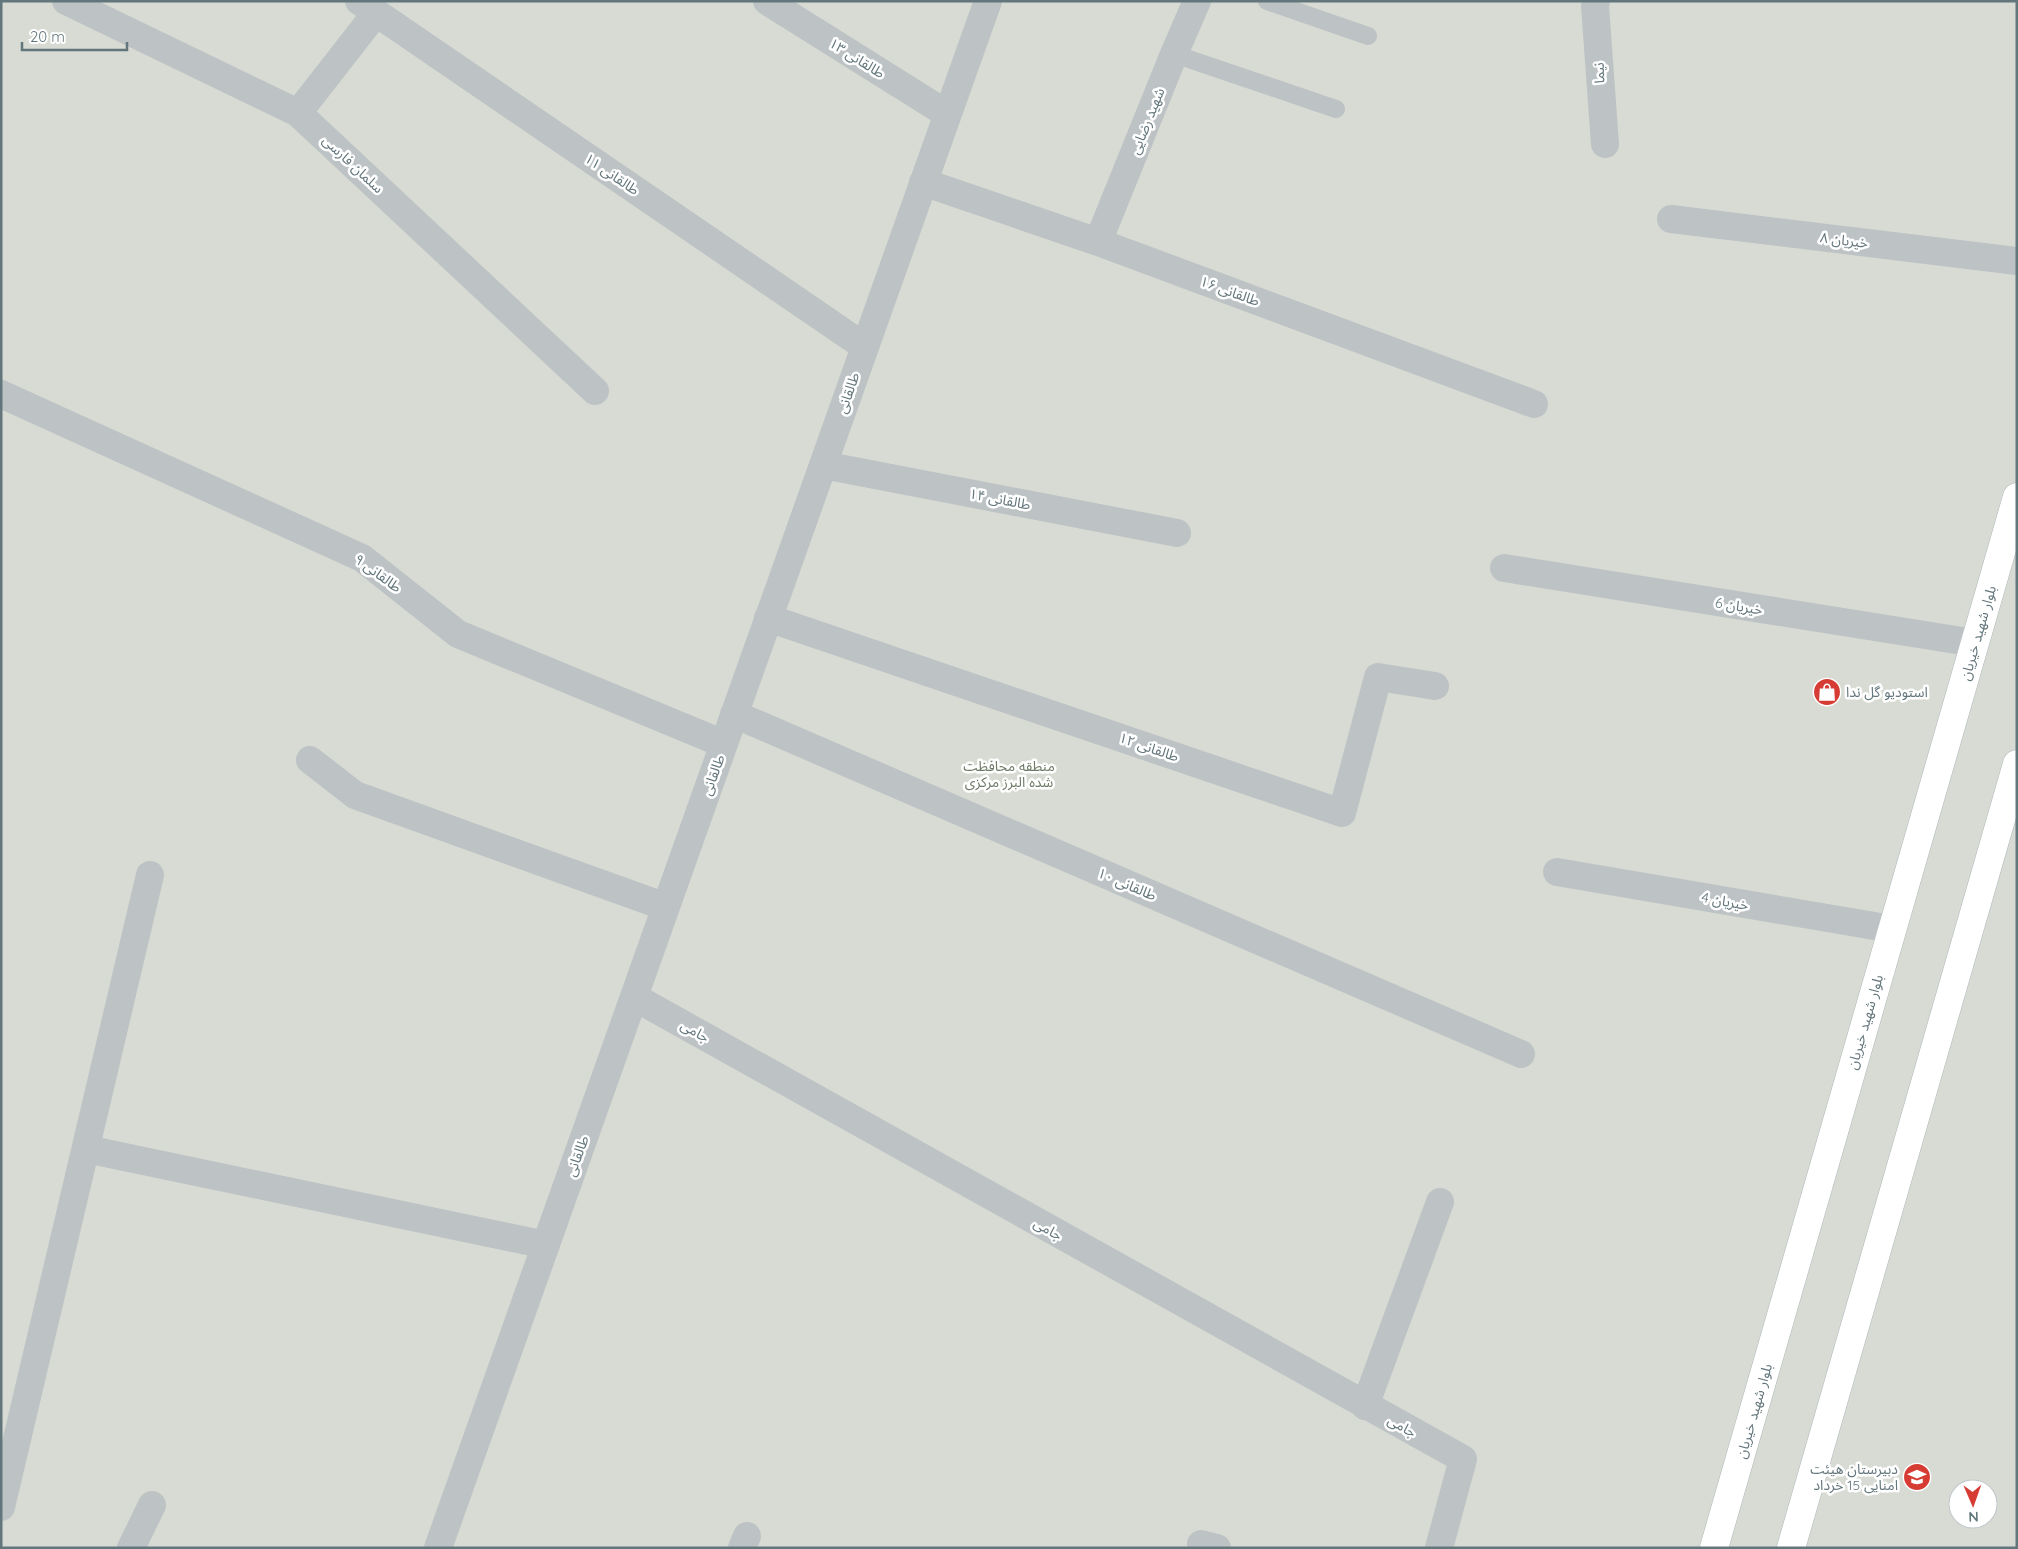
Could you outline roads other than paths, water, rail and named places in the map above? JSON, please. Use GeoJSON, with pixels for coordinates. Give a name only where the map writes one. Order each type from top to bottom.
{"type":"FeatureCollection","features":[{"type":"Feature","properties":{"kind":"main road","name":"بلوار شهید خیریان"},"geometry":{"type":"LineString","coordinates":[[1714,1548],[2017,496]]}},
{"type":"Feature","properties":{"kind":"main road"},"geometry":{"type":"LineString","coordinates":[[1791,1548],[2017,764]]}},
{"type":"Feature","properties":{"kind":"street","name":"سلمان فارسی"},"geometry":{"type":"LineString","coordinates":[[66,1],[298,113],[595,391]]}},
{"type":"Feature","properties":{"kind":"street","name":"طالقانی ۱۳"},"geometry":{"type":"LineString","coordinates":[[768,1],[947,114]]}},
{"type":"Feature","properties":{"kind":"street","name":"طالقانی"},"geometry":{"type":"LineString","coordinates":[[438,1548],[988,1]]}},
{"type":"Feature","properties":{"kind":"street","name":"شهید رضایی"},"geometry":{"type":"LineString","coordinates":[[1098,242],[1197,1]]}},
{"type":"Feature","properties":{"kind":"street","name":"نیما"},"geometry":{"type":"LineString","coordinates":[[1596,1],[1605,144]]}},
{"type":"Feature","properties":{"kind":"street"},"geometry":{"type":"LineString","coordinates":[[298,113],[367,7]]}},
{"type":"Feature","properties":{"kind":"street","name":"طالقانی ۱۱"},"geometry":{"type":"LineString","coordinates":[[367,7],[865,347]]}},
{"type":"Feature","properties":{"kind":"street","name":"طالقانی ۱۶"},"geometry":{"type":"LineString","coordinates":[[923,182],[1098,242],[1534,404]]}},
{"type":"Feature","properties":{"kind":"street","name":"خیریان ۸"},"geometry":{"type":"LineString","coordinates":[[1672,219],[2017,261]]}},
{"type":"Feature","properties":{"kind":"street","name":"طالقانی ۹"},"geometry":{"type":"LineString","coordinates":[[1,394],[362,558],[458,634],[724,744]]}},
{"type":"Feature","properties":{"kind":"street","name":"طالقانی ۱۴"},"geometry":{"type":"LineString","coordinates":[[823,465],[1177,533]]}},
{"type":"Feature","properties":{"kind":"street","name":"خیریان 6"},"geometry":{"type":"LineString","coordinates":[[1504,568],[1975,643]]}},
{"type":"Feature","properties":{"kind":"street","name":"طالقانی ۱۲"},"geometry":{"type":"LineString","coordinates":[[768,618],[1342,813],[1378,677],[1435,686]]}},
{"type":"Feature","properties":{"kind":"street","name":"طالقانی ۱۰"},"geometry":{"type":"LineString","coordinates":[[734,714],[1521,1054]]}},
{"type":"Feature","properties":{"kind":"street"},"geometry":{"type":"LineString","coordinates":[[310,760],[355,795],[666,908]]}},
{"type":"Feature","properties":{"kind":"street","name":"خیریان 4"},"geometry":{"type":"LineString","coordinates":[[1557,872],[1892,929]]}},
{"type":"Feature","properties":{"kind":"street"},"geometry":{"type":"LineString","coordinates":[[1,1507],[150,875]]}},
{"type":"Feature","properties":{"kind":"street","name":"جامی"},"geometry":{"type":"LineString","coordinates":[[634,997],[1463,1459],[1439,1548]]}},
{"type":"Feature","properties":{"kind":"street"},"geometry":{"type":"LineString","coordinates":[[86,1149],[546,1245]]}},
{"type":"Feature","properties":{"kind":"street"},"geometry":{"type":"LineString","coordinates":[[1365,1406],[1440,1202]]}},
{"type":"Feature","properties":{"kind":"street"},"geometry":{"type":"LineString","coordinates":[[132,1548],[152,1505]]}},
{"type":"Feature","properties":{"kind":"lane"},"geometry":{"type":"LineString","coordinates":[[1267,1],[1368,36]]}},
{"type":"Feature","properties":{"kind":"lane"},"geometry":{"type":"LineString","coordinates":[[1174,54],[1336,109]]}},
{"type":"Feature","properties":{"kind":"place","name":"استودیو گل ندا"},"geometry":{"type":"Point","coordinates":[1827,692]}},
{"type":"Feature","properties":{"kind":"place","name":"دبیرستان هیئت امنایی 15 خرداد"},"geometry":{"type":"Point","coordinates":[1917,1477]}},
{"type":"Feature","properties":{"kind":"park label","name":"منطقه محافظت شده البرز مرکزی"},"geometry":{"type":"Point","coordinates":[1009,774]}}]}
